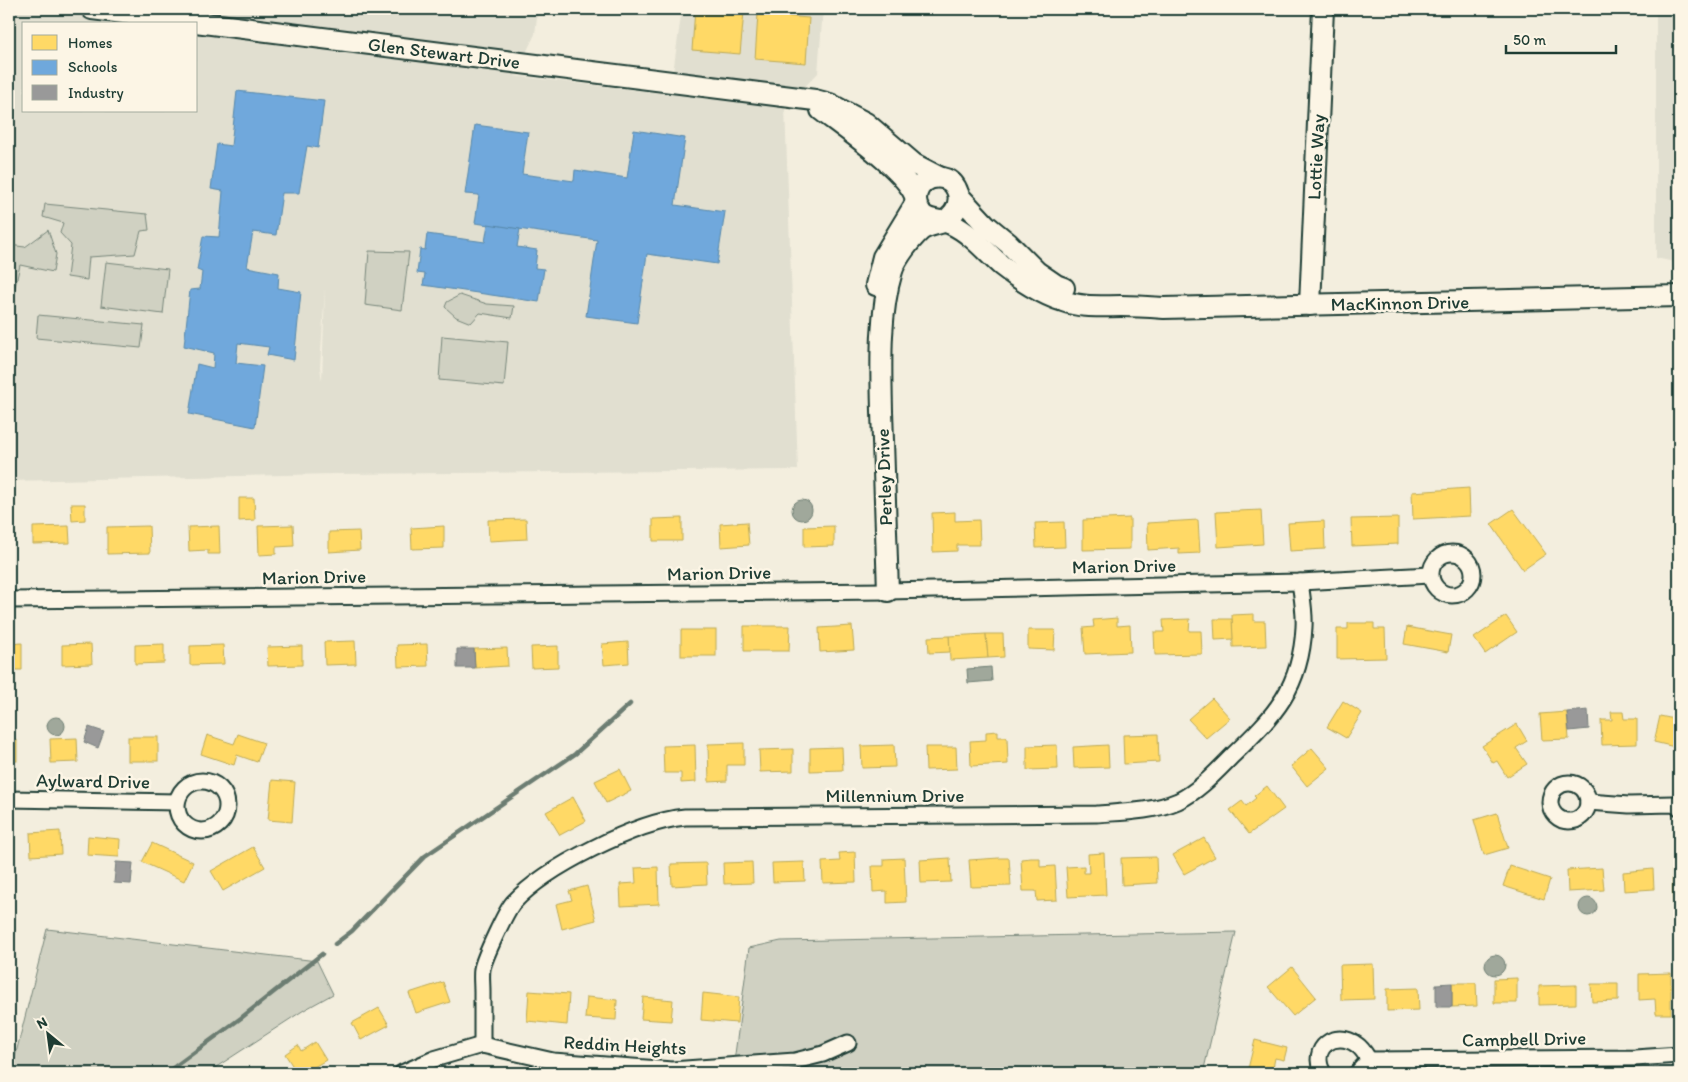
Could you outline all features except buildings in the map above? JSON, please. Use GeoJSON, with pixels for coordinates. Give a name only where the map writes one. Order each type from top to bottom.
{"type":"FeatureCollection","features":[{"type":"Feature","properties":{"kind":"street","name":"Glen Stewart Drive"},"geometry":{"type":"LineString","coordinates":[[92,9],[211,22],[815,100],[830,104],[866,123],[914,164],[940,177]]}},
{"type":"Feature","properties":{"kind":"street","name":"Lottie Way"},"geometry":{"type":"LineString","coordinates":[[1310,305],[1323,9]]}},
{"type":"Feature","properties":{"kind":"street","name":"Glen Stewart Drive"},"geometry":{"type":"LineString","coordinates":[[797,99],[819,108],[890,165],[914,191],[916,199]]}},
{"type":"Feature","properties":{"kind":"street"},"geometry":{"type":"LineString","coordinates":[[940,177],[952,183],[959,196],[956,209],[942,222],[926,217],[917,206],[916,199],[920,186],[926,181],[940,177]]}},
{"type":"Feature","properties":{"kind":"street","name":"MacKinnon Drive"},"geometry":{"type":"LineString","coordinates":[[959,196],[986,225],[1008,243],[1036,272],[1056,285],[1121,306]]}},
{"type":"Feature","properties":{"kind":"street","name":"Perley Drive"},"geometry":{"type":"LineString","coordinates":[[881,363],[873,321],[877,280],[883,257],[914,206],[916,199]]}},
{"type":"Feature","properties":{"kind":"street","name":"MacKinnon Drive"},"geometry":{"type":"LineString","coordinates":[[942,222],[950,223],[972,238],[1003,266],[1028,284],[1063,301],[1089,306],[1164,308],[1679,296]]}},
{"type":"Feature","properties":{"kind":"street","name":"Perley Drive"},"geometry":{"type":"LineString","coordinates":[[888,591],[881,363],[883,318],[892,270],[907,244],[922,229],[942,222]]}},
{"type":"Feature","properties":{"kind":"street","name":"Marion Drive"},"geometry":{"type":"LineString","coordinates":[[9,600],[888,591],[1300,582],[1430,575]]}},
{"type":"Feature","properties":{"kind":"street","name":"Millennium Drive"},"geometry":{"type":"LineString","coordinates":[[482,1045],[482,969],[512,904],[540,880],[624,833],[668,819],[684,817],[1096,814],[1145,810],[1177,801],[1190,794],[1255,735],[1288,694],[1298,671],[1304,627],[1300,582]]}},
{"type":"Feature","properties":{"kind":"street","name":"Aylward Drive"},"geometry":{"type":"LineString","coordinates":[[9,799],[176,802]]}},
{"type":"Feature","properties":{"kind":"street"},"geometry":{"type":"LineString","coordinates":[[1588,802],[1629,805],[1673,804],[1679,806]]}},
{"type":"Feature","properties":{"kind":"street"},"geometry":{"type":"LineString","coordinates":[[1323,1073],[1318,1056],[1322,1047],[1332,1041],[1345,1038],[1359,1046],[1369,1060],[1357,1073]]}},
{"type":"Feature","properties":{"kind":"street","name":"Reddin Heights"},"geometry":{"type":"LineString","coordinates":[[402,1073],[434,1059],[482,1045],[553,1062],[636,1071],[795,1061],[823,1054],[848,1043]]}},
{"type":"Feature","properties":{"kind":"street","name":"Campbell Drive"},"geometry":{"type":"LineString","coordinates":[[1369,1060],[1481,1066],[1679,1055]]}},
{"type":"Feature","properties":{"kind":"shaded area"},"geometry":{"type":"Polygon","coordinates":[[[9,9],[538,9],[535,34],[515,76],[670,94],[682,9],[823,9],[818,73],[785,107],[798,470],[335,474],[9,481],[9,9]],[[325,289],[320,367],[322,381],[325,289]]]}},
{"type":"Feature","properties":{"kind":"shaded area"},"geometry":{"type":"Polygon","coordinates":[[[1656,9],[1679,9],[1679,263],[1656,258],[1656,9]]]}},
{"type":"Feature","properties":{"kind":"shaded area"},"geometry":{"type":"Polygon","coordinates":[[[45,204],[147,214],[149,230],[141,231],[135,254],[89,257],[87,280],[67,277],[71,245],[60,233],[63,223],[43,217],[45,204]]]}},
{"type":"Feature","properties":{"kind":"shaded area"},"geometry":{"type":"Polygon","coordinates":[[[48,230],[56,254],[53,272],[20,265],[9,314],[9,245],[25,247],[48,230]]]}},
{"type":"Feature","properties":{"kind":"shaded area"},"geometry":{"type":"Polygon","coordinates":[[[369,251],[409,252],[402,310],[365,305],[369,251]]]}},
{"type":"Feature","properties":{"kind":"shaded area"},"geometry":{"type":"Polygon","coordinates":[[[106,262],[168,269],[163,314],[101,306],[106,262]]]}},
{"type":"Feature","properties":{"kind":"shaded area"},"geometry":{"type":"Polygon","coordinates":[[[460,295],[487,304],[514,306],[512,318],[480,313],[471,323],[456,317],[445,307],[447,302],[460,295]]]}},
{"type":"Feature","properties":{"kind":"shaded area"},"geometry":{"type":"Polygon","coordinates":[[[38,315],[144,325],[141,348],[36,338],[38,315]]]}},
{"type":"Feature","properties":{"kind":"shaded area"},"geometry":{"type":"Polygon","coordinates":[[[442,336],[508,342],[504,386],[439,380],[442,336]]]}},
{"type":"Feature","properties":{"kind":"shaded area"},"geometry":{"type":"Polygon","coordinates":[[[802,500],[809,503],[812,510],[809,517],[802,520],[795,517],[792,510],[795,503],[802,500]]]}},
{"type":"Feature","properties":{"kind":"shaded area"},"geometry":{"type":"Polygon","coordinates":[[[991,667],[992,681],[968,683],[967,669],[991,667]]]}},
{"type":"Feature","properties":{"kind":"shaded area"},"geometry":{"type":"Polygon","coordinates":[[[56,717],[62,720],[65,726],[62,732],[56,735],[50,732],[47,726],[50,720],[56,717]]]}},
{"type":"Feature","properties":{"kind":"shaded area"},"geometry":{"type":"Polygon","coordinates":[[[1588,898],[1594,901],[1597,907],[1594,913],[1588,916],[1582,913],[1579,907],[1582,901],[1588,898]]]}},
{"type":"Feature","properties":{"kind":"shaded area"},"geometry":{"type":"Polygon","coordinates":[[[47,929],[317,961],[333,994],[304,1010],[207,1073],[11,1073],[47,929]]]}},
{"type":"Feature","properties":{"kind":"shaded area"},"geometry":{"type":"Polygon","coordinates":[[[1236,932],[1203,1073],[744,1073],[734,1062],[749,948],[781,941],[1236,932]]]}},
{"type":"Feature","properties":{"kind":"shaded area"},"geometry":{"type":"Polygon","coordinates":[[[1495,955],[1502,958],[1505,965],[1502,972],[1495,975],[1488,972],[1485,965],[1488,958],[1495,955]]]}},
{"type":"Feature","properties":{"kind":"waterway"},"geometry":{"type":"LineString","coordinates":[[335,944],[352,931],[425,856],[575,754],[630,704]]}},
{"type":"Feature","properties":{"kind":"waterway"},"geometry":{"type":"LineString","coordinates":[[166,1073],[241,1018],[322,954]]}}]}
